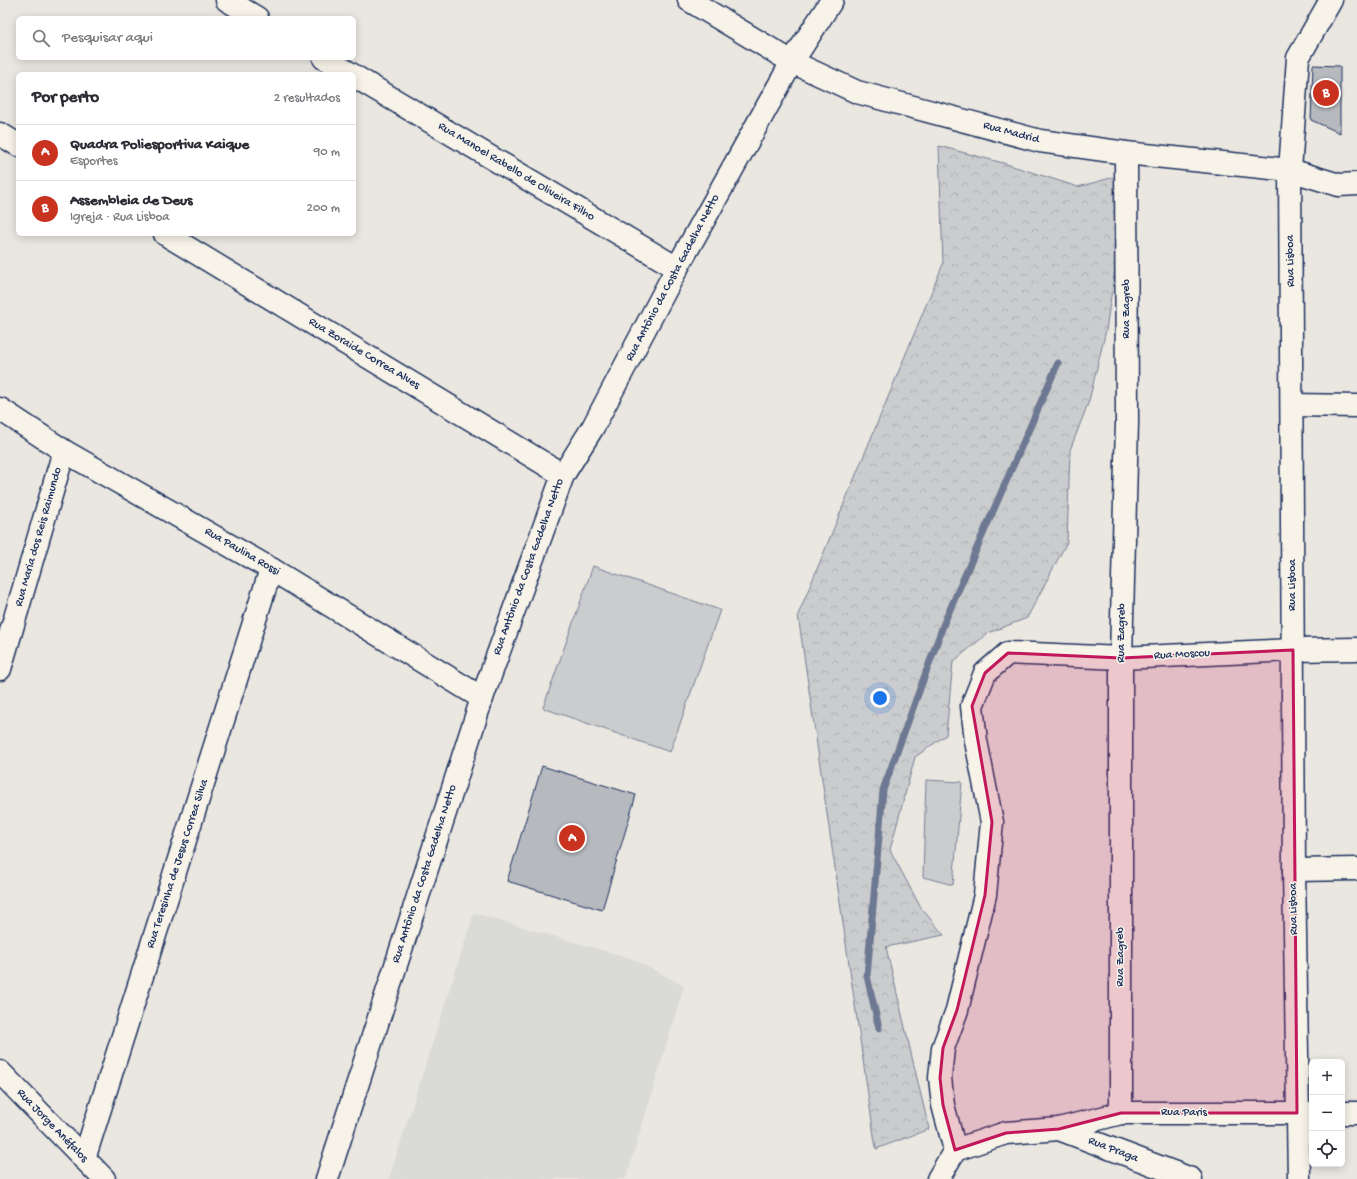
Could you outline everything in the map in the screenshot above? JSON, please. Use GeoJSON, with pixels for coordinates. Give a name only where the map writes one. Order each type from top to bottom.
{"type":"FeatureCollection","features":[{"type":"Feature","properties":{"kind":"street"},"geometry":{"type":"LineString","coordinates":[[227,0],[254,16]]}},
{"type":"Feature","properties":{"kind":"street","name":"Rua Madrid"},"geometry":{"type":"LineString","coordinates":[[689,0],[792,62],[857,92],[1040,141],[1126,153],[1290,170],[1338,185],[1357,184]]}},
{"type":"Feature","properties":{"kind":"street","name":"Rua Antônio da Costa Gadelha Netto"},"geometry":{"type":"LineString","coordinates":[[327,1179],[482,698],[563,475],[593,427],[677,268],[792,62],[832,0]]}},
{"type":"Feature","properties":{"kind":"street","name":"Rua Lisboa"},"geometry":{"type":"LineString","coordinates":[[1299,1179],[1305,1113],[1294,870],[1290,170],[1298,58],[1331,0]]}},
{"type":"Feature","properties":{"kind":"street"},"geometry":{"type":"LineString","coordinates":[[327,60],[348,72]]}},
{"type":"Feature","properties":{"kind":"street","name":"Rua Manoel Rabello de Oliveira Filho"},"geometry":{"type":"LineString","coordinates":[[356,77],[677,268]]}},
{"type":"Feature","properties":{"kind":"street"},"geometry":{"type":"LineString","coordinates":[[0,134],[16,144]]}},
{"type":"Feature","properties":{"kind":"street","name":"Rua Zagreb"},"geometry":{"type":"LineString","coordinates":[[1120,1113],[1121,658],[1127,414],[1126,153]]}},
{"type":"Feature","properties":{"kind":"street","name":"Rua Zoraide Correa Alves"},"geometry":{"type":"LineString","coordinates":[[168,236],[563,475]]}},
{"type":"Feature","properties":{"kind":"street"},"geometry":{"type":"LineString","coordinates":[[1292,405],[1357,406]]}},
{"type":"Feature","properties":{"kind":"street","name":"Rua Paulina Rossi"},"geometry":{"type":"LineString","coordinates":[[0,409],[64,451],[272,569],[482,698]]}},
{"type":"Feature","properties":{"kind":"street","name":"Rua Maria dos Reis Raimundo"},"geometry":{"type":"LineString","coordinates":[[0,669],[64,451]]}},
{"type":"Feature","properties":{"kind":"street","name":"Rua Teresinha de Jesus Correa Silva"},"geometry":{"type":"LineString","coordinates":[[84,1159],[272,569]]}},
{"type":"Feature","properties":{"kind":"street","name":"Rua Moscou"},"geometry":{"type":"LineString","coordinates":[[955,1150],[943,1105],[940,1078],[943,1048],[957,1010],[985,895],[992,822],[976,741],[972,706],[985,673],[1008,653],[1121,658],[1293,650],[1357,649]]}},
{"type":"Feature","properties":{"kind":"street"},"geometry":{"type":"LineString","coordinates":[[1294,870],[1357,869]]}},
{"type":"Feature","properties":{"kind":"street","name":"Rua Jorge Anéfalos"},"geometry":{"type":"LineString","coordinates":[[0,1072],[104,1179]]}},
{"type":"Feature","properties":{"kind":"street","name":"Rua Paris"},"geometry":{"type":"LineString","coordinates":[[955,1150],[1006,1134],[1058,1129],[1120,1113],[1305,1113]]}},
{"type":"Feature","properties":{"kind":"street"},"geometry":{"type":"LineString","coordinates":[[1345,1113],[1357,1113]]}},
{"type":"Feature","properties":{"kind":"street","name":"Rua Praga"},"geometry":{"type":"LineString","coordinates":[[1058,1129],[1191,1179]]}},
{"type":"Feature","properties":{"kind":"street"},"geometry":{"type":"LineString","coordinates":[[938,1179],[955,1150]]}},
{"type":"Feature","properties":{"kind":"highlighted area"},"geometry":{"type":"Polygon","coordinates":[[[1293,650],[1297,1113],[1121,1113],[1059,1129],[1006,1133],[955,1150],[943,1105],[940,1078],[943,1048],[957,1010],[985,895],[992,822],[972,706],[985,673],[1008,653],[1121,658],[1293,650]]]}},
{"type":"Feature","properties":{"kind":"shaded area"},"geometry":{"type":"Polygon","coordinates":[[[474,913],[633,959],[684,986],[626,1179],[389,1179],[474,913]]]}},
{"type":"Feature","properties":{"kind":"green space"},"geometry":{"type":"Polygon","coordinates":[[[939,146],[1003,163],[1078,187],[1118,176],[1121,229],[1106,330],[1089,401],[1070,450],[1067,542],[1027,618],[988,633],[953,662],[946,735],[915,757],[890,850],[921,908],[944,935],[886,947],[929,1129],[876,1149],[798,615],[943,264],[939,146]]]}},
{"type":"Feature","properties":{"kind":"green space"},"geometry":{"type":"Polygon","coordinates":[[[593,566],[720,610],[670,752],[543,708],[593,566]]]}},
{"type":"Feature","properties":{"kind":"green space"},"geometry":{"type":"Polygon","coordinates":[[[926,780],[962,782],[953,885],[923,877],[926,780]]]}},
{"type":"Feature","properties":{"kind":"building"},"geometry":{"type":"Polygon","coordinates":[[[1313,65],[1340,66],[1340,133],[1311,120],[1313,65]]]}},
{"type":"Feature","properties":{"kind":"building"},"geometry":{"type":"Polygon","coordinates":[[[542,766],[636,795],[602,910],[507,881],[542,766]]]}},
{"type":"Feature","properties":{"kind":"waterway"},"geometry":{"type":"LineString","coordinates":[[879,1028],[867,976],[883,790],[944,623],[1058,363]]}},
{"type":"Feature","properties":{"kind":"place","name":"Assembleia de Deus"},"geometry":{"type":"Point","coordinates":[1326,93]}},
{"type":"Feature","properties":{"kind":"place","name":"Quadra Poliesportiva Kaique"},"geometry":{"type":"Point","coordinates":[572,838]}}]}
